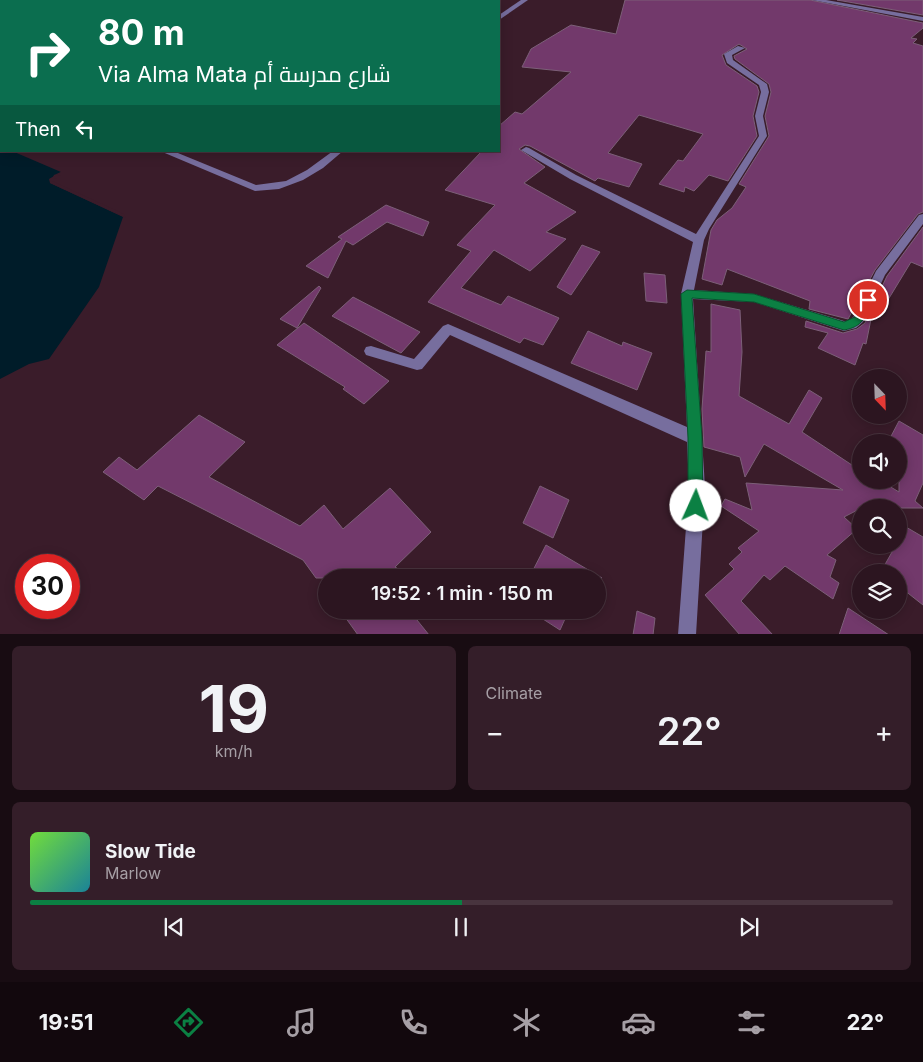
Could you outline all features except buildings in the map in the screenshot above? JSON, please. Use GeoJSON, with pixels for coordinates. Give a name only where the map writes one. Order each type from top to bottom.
{"type":"FeatureCollection","features":[{"type":"Feature","properties":{"kind":"street"},"geometry":{"type":"LineString","coordinates":[[500,17],[525,0]]}},
{"type":"Feature","properties":{"kind":"street"},"geometry":{"type":"LineString","coordinates":[[815,0],[923,19]]}},
{"type":"Feature","properties":{"kind":"street"},"geometry":{"type":"LineString","coordinates":[[687,634],[697,487],[687,294],[699,240],[763,136],[759,116],[765,92],[763,84],[730,61],[728,54],[741,48]]}},
{"type":"Feature","properties":{"kind":"street"},"geometry":{"type":"LineString","coordinates":[[526,150],[573,177],[699,240]]}},
{"type":"Feature","properties":{"kind":"street"},"geometry":{"type":"LineString","coordinates":[[166,152],[255,188],[271,189],[289,185],[320,166],[338,152]]}},
{"type":"Feature","properties":{"kind":"street"},"geometry":{"type":"LineString","coordinates":[[687,294],[754,298],[844,326],[852,324],[859,319],[880,274],[923,217]]}},
{"type":"Feature","properties":{"kind":"street"},"geometry":{"type":"LineString","coordinates":[[371,351],[417,365],[448,329],[695,438]]}},
{"type":"Feature","properties":{"kind":"water"},"geometry":{"type":"Polygon","coordinates":[[[0,152],[14,152],[61,172],[54,175],[50,183],[123,217],[99,287],[49,359],[29,364],[0,379],[0,152]]]}},
{"type":"Feature","properties":{"kind":"pier"},"geometry":{"type":"Polygon","coordinates":[[[61,172],[63,173],[52,181],[124,214],[126,218],[50,183],[49,179],[61,172]]]}},
{"type":"Feature","properties":{"kind":"route"},"geometry":{"type":"LineString","coordinates":[[696,506],[695,438],[687,294],[745,296],[844,326],[852,324],[859,319],[868,300]]}}]}
